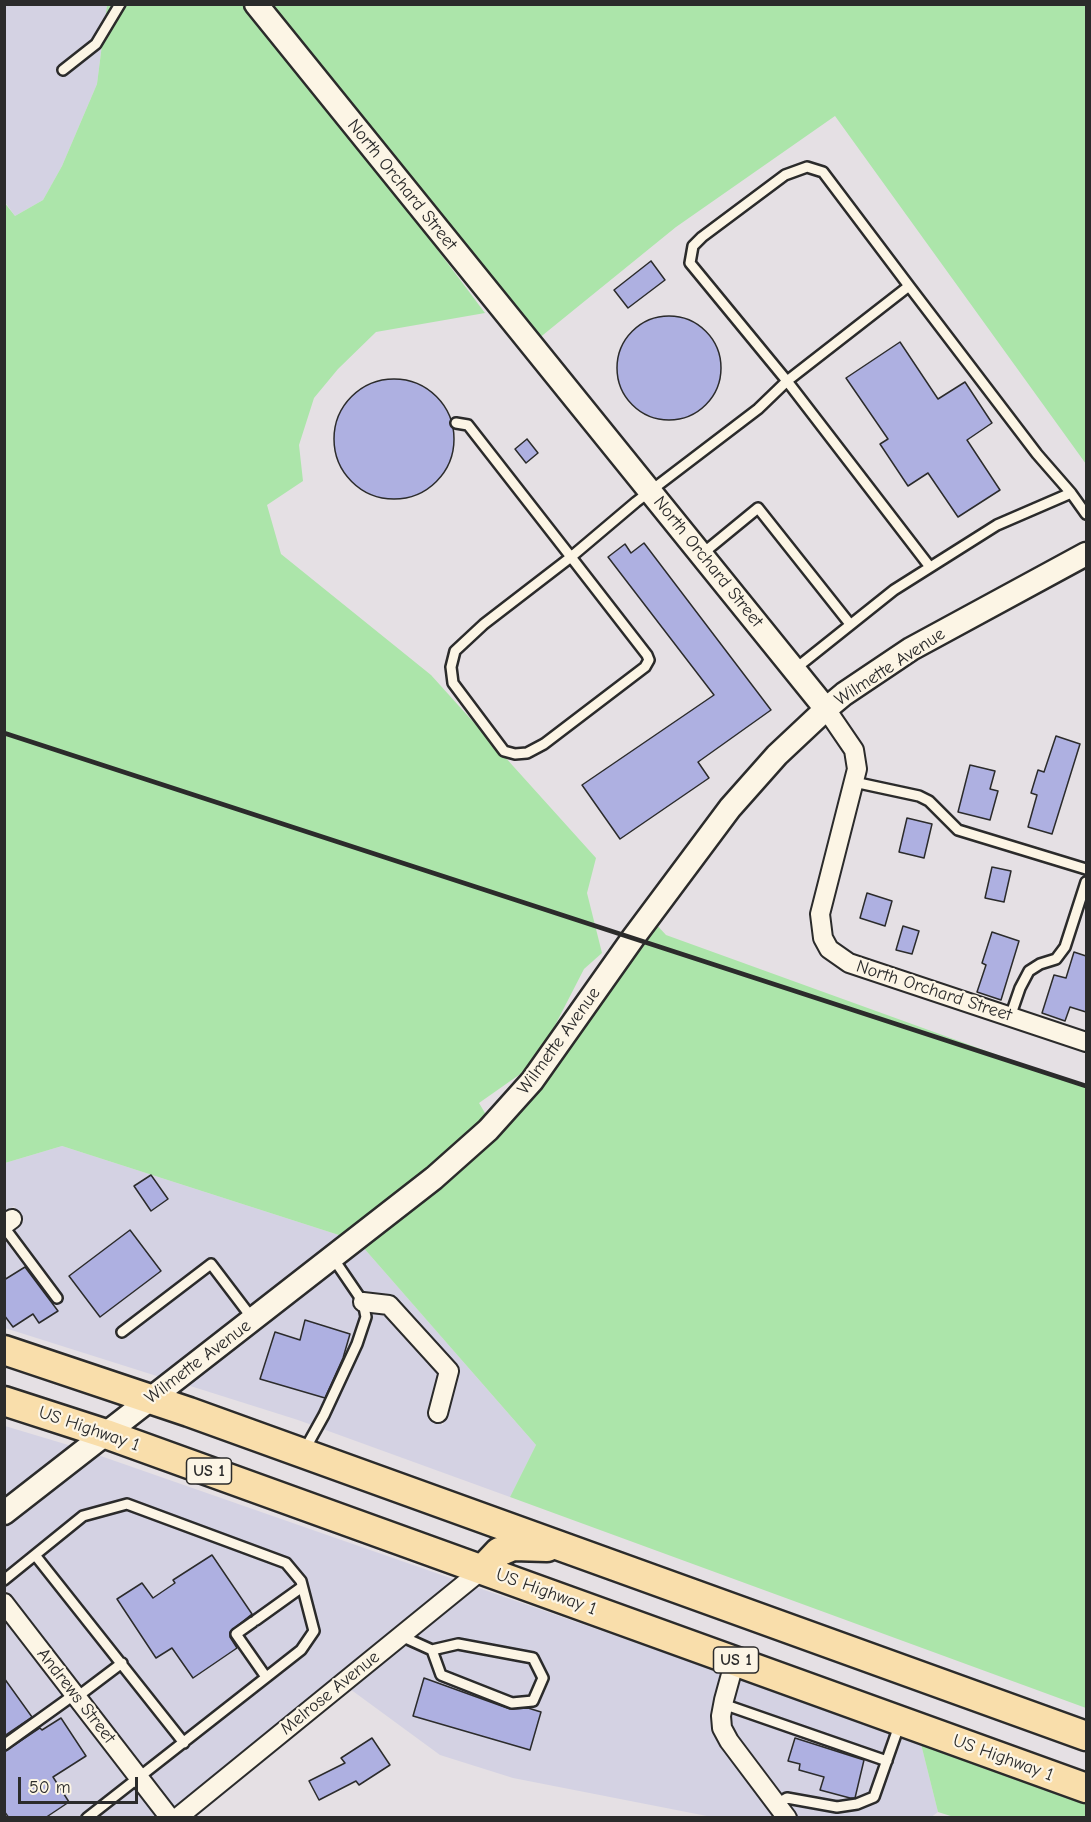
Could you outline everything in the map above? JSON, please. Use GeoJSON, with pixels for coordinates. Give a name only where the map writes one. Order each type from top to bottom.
{"type":"FeatureCollection","features":[{"type":"Feature","properties":{"kind":"main road"},"geometry":{"type":"LineString","coordinates":[[4,1350],[151,1398],[1086,1737]]}},
{"type":"Feature","properties":{"kind":"main road","name":"US Highway 1"},"geometry":{"type":"LineString","coordinates":[[4,1401],[106,1434],[1086,1788]]}},
{"type":"Feature","properties":{"kind":"main road"},"geometry":{"type":"LineString","coordinates":[[483,1569],[498,1552],[513,1546],[562,1547]]}},
{"type":"Feature","properties":{"kind":"street","name":"North Orchard Street"},"geometry":{"type":"LineString","coordinates":[[256,4],[795,669],[826,708],[854,750],[857,769],[820,914],[823,938],[829,949],[849,963],[1086,1042]]}},
{"type":"Feature","properties":{"kind":"street","name":"Wilmette Avenue"},"geometry":{"type":"LineString","coordinates":[[4,1513],[434,1179],[496,1122],[532,1081],[633,938],[730,808],[777,755],[826,708],[911,649],[1086,554]]}},
{"type":"Feature","properties":{"kind":"street"},"geometry":{"type":"LineString","coordinates":[[363,1302],[388,1305],[449,1371],[438,1413]]}},
{"type":"Feature","properties":{"kind":"street","name":"Melrose Avenue"},"geometry":{"type":"LineString","coordinates":[[177,1818],[483,1569]]}},
{"type":"Feature","properties":{"kind":"street","name":"Andrews Street"},"geometry":{"type":"LineString","coordinates":[[4,1603],[170,1818]]}},
{"type":"Feature","properties":{"kind":"street"},"geometry":{"type":"LineString","coordinates":[[735,1660],[723,1704],[722,1728],[729,1741],[782,1810]]}},
{"type":"Feature","properties":{"kind":"lane"},"geometry":{"type":"LineString","coordinates":[[63,70],[96,44],[120,4]]}},
{"type":"Feature","properties":{"kind":"lane"},"geometry":{"type":"LineString","coordinates":[[930,567],[787,381],[690,262],[693,246],[702,237],[785,175],[807,167],[823,172],[1037,454],[1086,514]]}},
{"type":"Feature","properties":{"kind":"lane"},"geometry":{"type":"LineString","coordinates":[[456,423],[468,425],[571,557],[647,655],[649,660],[645,667],[544,744],[527,753],[515,754],[504,751],[453,683],[451,667],[455,651],[470,636],[571,557],[650,491],[758,409],[787,381],[909,286]]}},
{"type":"Feature","properties":{"kind":"lane"},"geometry":{"type":"LineString","coordinates":[[795,669],[894,590],[930,567],[997,525],[1071,493]]}},
{"type":"Feature","properties":{"kind":"lane"},"geometry":{"type":"LineString","coordinates":[[702,554],[758,508],[850,624]]}},
{"type":"Feature","properties":{"kind":"lane"},"geometry":{"type":"LineString","coordinates":[[854,782],[919,796],[929,801],[958,830],[1086,869]]}},
{"type":"Feature","properties":{"kind":"lane"},"geometry":{"type":"LineString","coordinates":[[1011,1017],[1020,988],[1029,970],[1056,959],[1065,947],[1086,882]]}},
{"type":"Feature","properties":{"kind":"lane"},"geometry":{"type":"LineString","coordinates":[[7,1223],[57,1298]]}},
{"type":"Feature","properties":{"kind":"lane"},"geometry":{"type":"LineString","coordinates":[[303,1453],[324,1415],[357,1344],[366,1317],[363,1302],[333,1258]]}},
{"type":"Feature","properties":{"kind":"lane"},"geometry":{"type":"LineString","coordinates":[[122,1332],[211,1264],[254,1320]]}},
{"type":"Feature","properties":{"kind":"lane"},"geometry":{"type":"LineString","coordinates":[[4,1580],[83,1516],[127,1504],[286,1563],[302,1584],[314,1631],[301,1650],[87,1818]]}},
{"type":"Feature","properties":{"kind":"lane"},"geometry":{"type":"LineString","coordinates":[[35,1555],[184,1743]]}},
{"type":"Feature","properties":{"kind":"lane"},"geometry":{"type":"LineString","coordinates":[[266,1677],[236,1634],[302,1584]]}},
{"type":"Feature","properties":{"kind":"lane"},"geometry":{"type":"LineString","coordinates":[[401,1636],[432,1650],[458,1644],[533,1658],[543,1678],[533,1701],[512,1703],[441,1675],[432,1650]]}},
{"type":"Feature","properties":{"kind":"lane"},"geometry":{"type":"LineString","coordinates":[[4,1745],[122,1663]]}},
{"type":"Feature","properties":{"kind":"lane"},"geometry":{"type":"LineString","coordinates":[[723,1704],[887,1761]]}},
{"type":"Feature","properties":{"kind":"lane"},"geometry":{"type":"LineString","coordinates":[[782,1810],[787,1798],[837,1807],[857,1804],[874,1797],[901,1720]]}},
{"type":"Feature","properties":{"kind":"shaded area"},"geometry":{"type":"Polygon","coordinates":[[[5,5],[107,5],[97,84],[62,166],[43,200],[15,216],[5,202],[5,5]]]}},
{"type":"Feature","properties":{"kind":"shaded area"},"geometry":{"type":"Polygon","coordinates":[[[62,1146],[345,1237],[163,1378],[5,1328],[5,1236],[24,1221],[14,1206],[5,1213],[5,1163],[62,1146]]]}},
{"type":"Feature","properties":{"kind":"shaded area"},"geometry":{"type":"Polygon","coordinates":[[[362,1246],[536,1445],[510,1497],[298,1420],[184,1384],[362,1246]],[[355,1292],[354,1310],[385,1314],[440,1373],[428,1419],[443,1425],[457,1374],[389,1296],[355,1292]]]}},
{"type":"Feature","properties":{"kind":"shaded area"},"geometry":{"type":"Polygon","coordinates":[[[5,1426],[75,1447],[5,1502],[5,1426]]]}},
{"type":"Feature","properties":{"kind":"shaded area"},"geometry":{"type":"Polygon","coordinates":[[[95,1454],[456,1580],[173,1808],[5,1589],[5,1525],[95,1454]]]}},
{"type":"Feature","properties":{"kind":"shaded area"},"geometry":{"type":"Polygon","coordinates":[[[476,1587],[722,1673],[716,1697],[777,1817],[712,1817],[513,1778],[440,1755],[350,1689],[476,1587]]]}},
{"type":"Feature","properties":{"kind":"shaded area"},"geometry":{"type":"Polygon","coordinates":[[[5,1617],[160,1817],[5,1817],[5,1617]]]}},
{"type":"Feature","properties":{"kind":"shaded area"},"geometry":{"type":"Polygon","coordinates":[[[738,1678],[921,1744],[938,1812],[930,1818],[798,1817],[735,1736],[731,1726],[732,1702],[738,1678]]]}},
{"type":"Feature","properties":{"kind":"green space"},"geometry":{"type":"Polygon","coordinates":[[[107,5],[245,5],[365,153],[485,313],[376,332],[338,369],[314,398],[299,445],[303,481],[267,505],[281,554],[431,675],[596,858],[587,893],[602,953],[584,969],[548,1039],[526,1070],[479,1103],[488,1118],[429,1171],[345,1237],[62,1146],[5,1163],[4,202],[15,216],[43,200],[62,166],[97,84],[107,5]]]}},
{"type":"Feature","properties":{"kind":"green space"},"geometry":{"type":"Polygon","coordinates":[[[269,5],[1086,5],[1086,464],[835,116],[676,227],[538,339],[269,5]]]}},
{"type":"Feature","properties":{"kind":"green space"},"geometry":{"type":"Polygon","coordinates":[[[655,923],[666,935],[1086,1087],[1086,1708],[510,1497],[536,1445],[362,1246],[439,1186],[655,923]]]}},
{"type":"Feature","properties":{"kind":"green space"},"geometry":{"type":"Polygon","coordinates":[[[921,1744],[1086,1803],[1086,1817],[957,1818],[938,1812],[921,1744]]]}},
{"type":"Feature","properties":{"kind":"building"},"geometry":{"type":"Polygon","coordinates":[[[651,261],[665,280],[628,308],[614,290],[651,261]]]}},
{"type":"Feature","properties":{"kind":"building"},"geometry":{"type":"Polygon","coordinates":[[[669,316],[689,320],[706,331],[717,348],[721,368],[717,388],[706,405],[689,416],[669,420],[649,416],[632,405],[621,388],[617,368],[621,348],[632,331],[649,320],[669,316]]]}},
{"type":"Feature","properties":{"kind":"building"},"geometry":{"type":"Polygon","coordinates":[[[900,342],[938,399],[965,382],[992,423],[967,440],[1000,490],[958,517],[928,473],[908,486],[880,444],[888,439],[846,378],[900,342]]]}},
{"type":"Feature","properties":{"kind":"building"},"geometry":{"type":"Polygon","coordinates":[[[394,379],[417,384],[436,397],[449,416],[454,439],[449,462],[436,481],[417,494],[394,499],[371,494],[352,481],[339,462],[334,439],[339,416],[352,397],[371,384],[394,379]]]}},
{"type":"Feature","properties":{"kind":"building"},"geometry":{"type":"Polygon","coordinates":[[[527,439],[538,453],[526,463],[515,449],[527,439]]]}},
{"type":"Feature","properties":{"kind":"building"},"geometry":{"type":"Polygon","coordinates":[[[644,543],[771,710],[698,762],[709,778],[620,839],[582,785],[714,695],[608,557],[625,544],[631,553],[644,543]]]}},
{"type":"Feature","properties":{"kind":"building"},"geometry":{"type":"Polygon","coordinates":[[[1056,736],[1080,744],[1052,834],[1028,827],[1037,795],[1031,793],[1038,770],[1044,772],[1056,736]]]}},
{"type":"Feature","properties":{"kind":"building"},"geometry":{"type":"Polygon","coordinates":[[[970,765],[995,771],[990,789],[998,791],[990,820],[958,812],[970,765]]]}},
{"type":"Feature","properties":{"kind":"building"},"geometry":{"type":"Polygon","coordinates":[[[907,818],[932,824],[924,858],[899,852],[907,818]]]}},
{"type":"Feature","properties":{"kind":"building"},"geometry":{"type":"Polygon","coordinates":[[[992,867],[1011,871],[1004,902],[985,898],[992,867]]]}},
{"type":"Feature","properties":{"kind":"building"},"geometry":{"type":"Polygon","coordinates":[[[867,893],[892,901],[885,926],[860,918],[867,893]]]}},
{"type":"Feature","properties":{"kind":"building"},"geometry":{"type":"Polygon","coordinates":[[[903,926],[919,931],[912,954],[896,950],[903,926]]]}},
{"type":"Feature","properties":{"kind":"building"},"geometry":{"type":"Polygon","coordinates":[[[992,932],[1019,941],[1001,1000],[977,992],[986,965],[982,963],[992,932]]]}},
{"type":"Feature","properties":{"kind":"building"},"geometry":{"type":"Polygon","coordinates":[[[1074,952],[1086,956],[1086,1012],[1070,1007],[1065,1021],[1042,1013],[1054,975],[1066,978],[1074,952]]]}},
{"type":"Feature","properties":{"kind":"building"},"geometry":{"type":"Polygon","coordinates":[[[151,1175],[168,1199],[151,1211],[134,1186],[151,1175]]]}},
{"type":"Feature","properties":{"kind":"building"},"geometry":{"type":"Polygon","coordinates":[[[130,1230],[161,1271],[100,1317],[69,1276],[130,1230]]]}},
{"type":"Feature","properties":{"kind":"building"},"geometry":{"type":"Polygon","coordinates":[[[25,1267],[58,1311],[39,1323],[33,1314],[13,1327],[4,1315],[4,1280],[25,1267]]]}},
{"type":"Feature","properties":{"kind":"building"},"geometry":{"type":"Polygon","coordinates":[[[305,1320],[350,1334],[343,1358],[325,1398],[260,1379],[275,1332],[300,1340],[305,1320]]]}},
{"type":"Feature","properties":{"kind":"building"},"geometry":{"type":"Polygon","coordinates":[[[212,1555],[252,1614],[230,1632],[230,1637],[237,1648],[193,1678],[172,1648],[156,1658],[117,1599],[142,1583],[153,1598],[175,1583],[173,1580],[212,1555]]]}},
{"type":"Feature","properties":{"kind":"building"},"geometry":{"type":"Polygon","coordinates":[[[4,1678],[32,1717],[4,1736],[4,1678]]]}},
{"type":"Feature","properties":{"kind":"building"},"geometry":{"type":"Polygon","coordinates":[[[424,1678],[510,1709],[528,1708],[541,1712],[530,1750],[413,1716],[424,1678]]]}},
{"type":"Feature","properties":{"kind":"building"},"geometry":{"type":"Polygon","coordinates":[[[61,1718],[86,1756],[53,1777],[69,1802],[45,1818],[9,1818],[4,1811],[4,1752],[40,1728],[42,1730],[61,1718]]]}},
{"type":"Feature","properties":{"kind":"building"},"geometry":{"type":"Polygon","coordinates":[[[372,1738],[390,1765],[359,1785],[356,1781],[319,1800],[309,1781],[345,1763],[341,1758],[372,1738]]]}},
{"type":"Feature","properties":{"kind":"building"},"geometry":{"type":"Polygon","coordinates":[[[795,1738],[864,1760],[855,1798],[820,1790],[824,1777],[799,1770],[800,1764],[788,1761],[795,1738]]]}},
{"type":"Feature","properties":{"kind":"railway"},"geometry":{"type":"LineString","coordinates":[[4,733],[1086,1086]]}}]}
